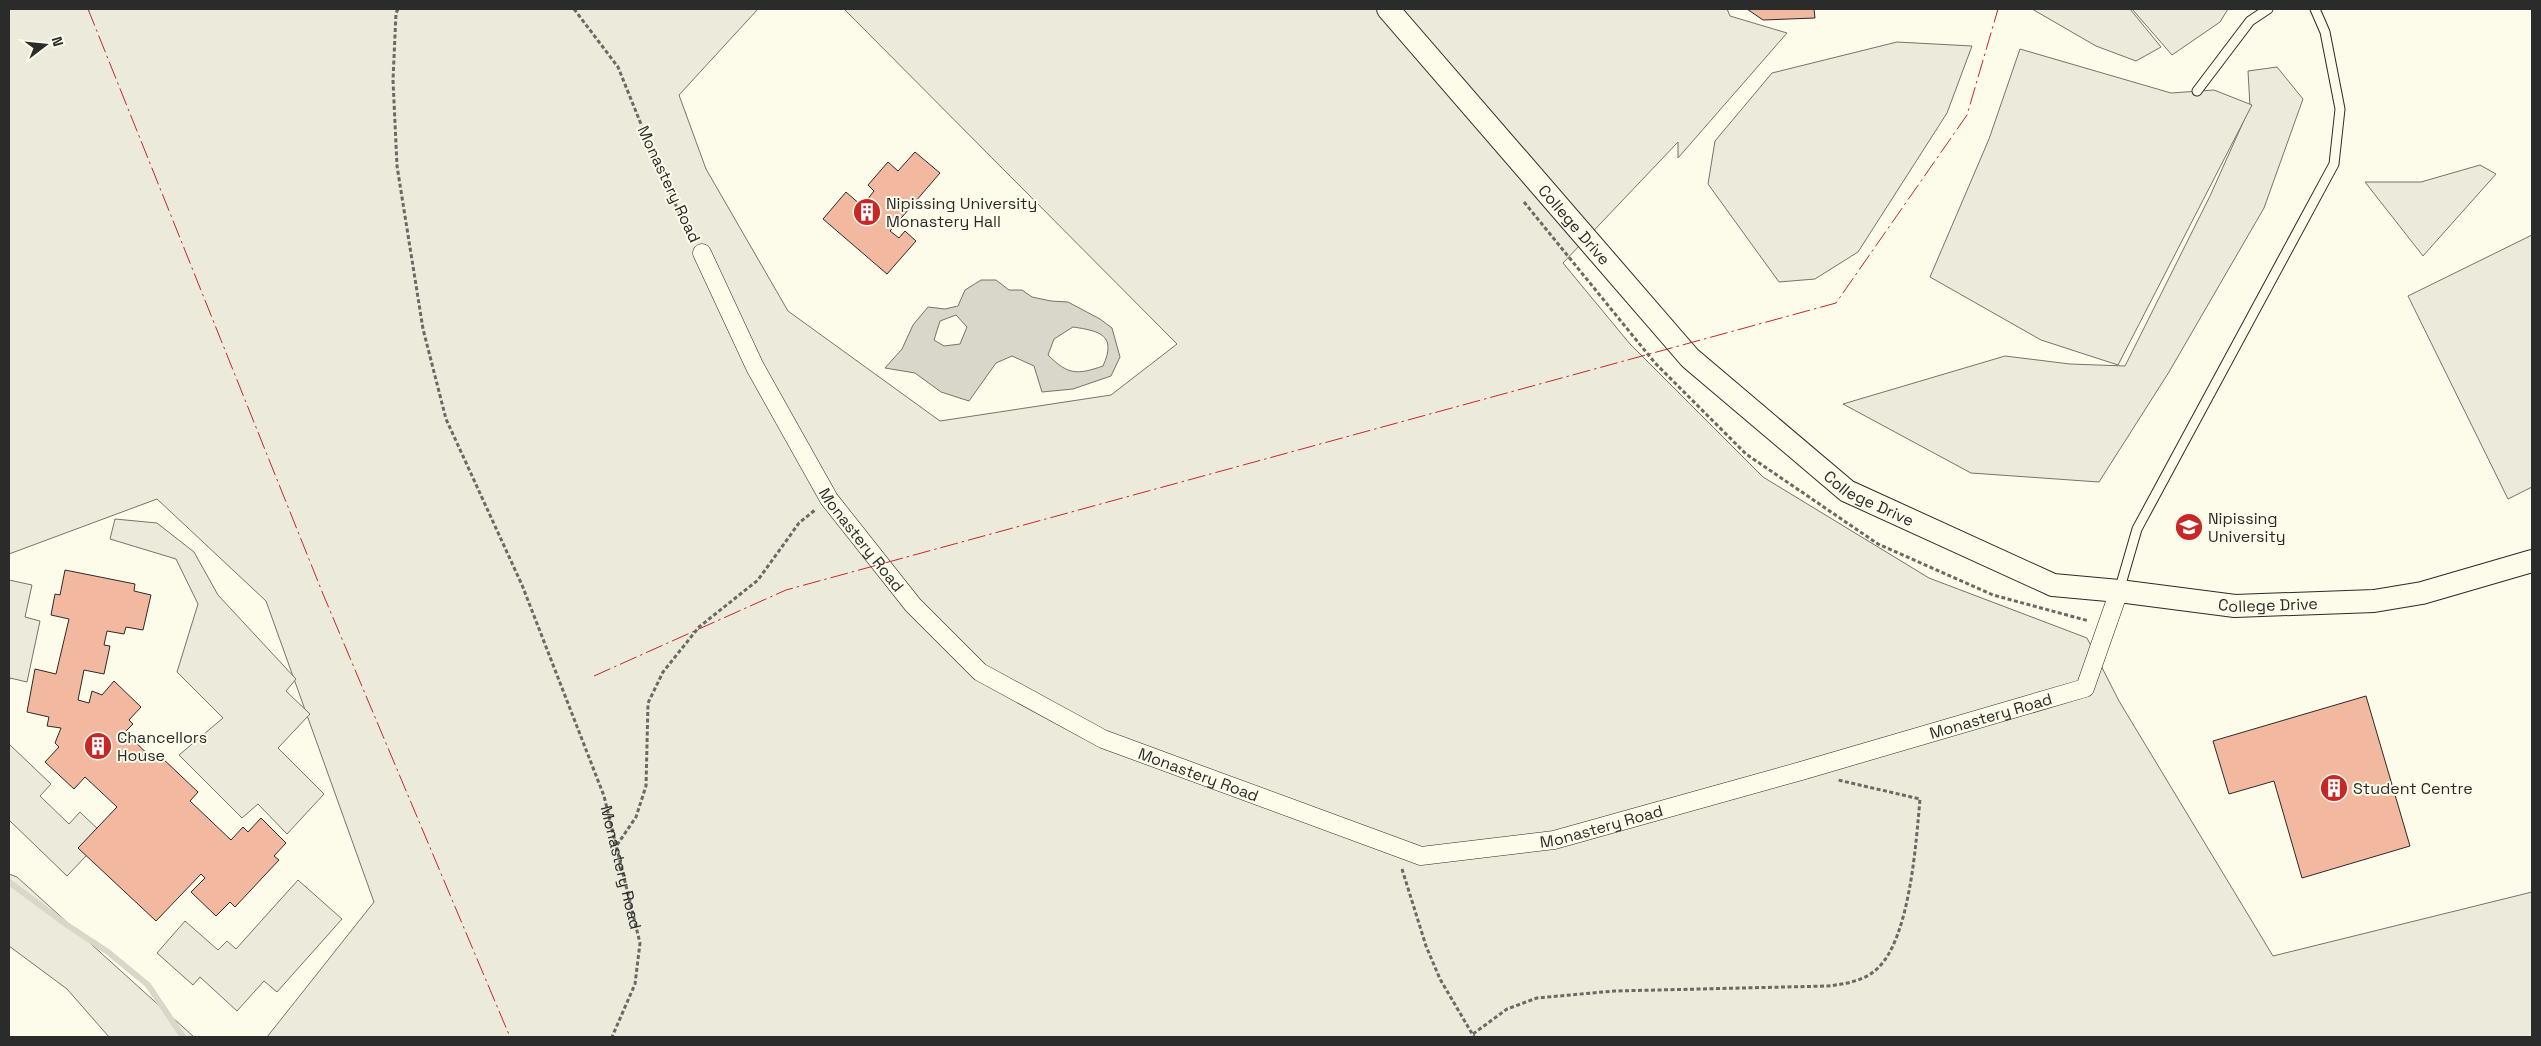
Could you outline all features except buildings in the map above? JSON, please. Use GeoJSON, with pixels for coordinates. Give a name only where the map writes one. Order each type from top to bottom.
{"type":"FeatureCollection","features":[{"type":"Feature","properties":{"kind":"street","name":"College Drive"},"geometry":{"type":"LineString","coordinates":[[1388,9],[1690,358],[1847,491],[2053,585],[2235,606],[2374,601],[2422,593],[2532,561]]}},
{"type":"Feature","properties":{"kind":"street","name":"Monastery Road"},"geometry":{"type":"LineString","coordinates":[[702,253],[755,367],[829,499],[913,606],[980,672],[1103,739],[1421,856],[1554,840],[1801,771],[2085,688],[2118,591]]}},
{"type":"Feature","properties":{"kind":"lane"},"geometry":{"type":"LineString","coordinates":[[2197,91],[2250,21],[2268,9]]}},
{"type":"Feature","properties":{"kind":"lane"},"geometry":{"type":"LineString","coordinates":[[2118,591],[2137,529],[2334,164],[2340,109],[2325,32],[2315,9]]}},
{"type":"Feature","properties":{"kind":"path","name":"Monastery Road"},"geometry":{"type":"LineString","coordinates":[[398,9],[396,13],[393,80],[397,166],[423,329],[446,419],[522,584],[604,796],[640,943],[636,984],[612,1037]]}},
{"type":"Feature","properties":{"kind":"path","name":"Monastery Road"},"geometry":{"type":"LineString","coordinates":[[574,9],[618,67],[682,217],[702,253]]}},
{"type":"Feature","properties":{"kind":"path"},"geometry":{"type":"LineString","coordinates":[[617,846],[636,817],[646,786],[648,703],[663,672],[699,627],[758,580],[799,523],[829,499]]}},
{"type":"Feature","properties":{"kind":"path"},"geometry":{"type":"LineString","coordinates":[[1395,847],[1426,946],[1440,979],[1473,1036],[1507,1009],[1537,998],[1614,991],[1828,986],[1852,983],[1877,969],[1893,949],[1906,906],[1920,799],[1801,771]]}},
{"type":"Feature","properties":{"kind":"shaded area"},"geometry":{"type":"Polygon","coordinates":[[[9,9],[758,9],[679,95],[706,169],[788,311],[940,421],[1111,395],[1177,344],[844,9],[1727,9],[1730,16],[1787,33],[1678,158],[1678,142],[1563,263],[1630,344],[1763,477],[1929,578],[2087,638],[2119,701],[2273,956],[2532,892],[2532,1037],[267,1037],[374,902],[266,601],[157,499],[9,554],[9,9]]]}},
{"type":"Feature","properties":{"kind":"shaded area"},"geometry":{"type":"Polygon","coordinates":[[[2032,9],[2130,9],[2161,47],[2136,61],[2096,46],[2032,9]]]}},
{"type":"Feature","properties":{"kind":"shaded area"},"geometry":{"type":"Polygon","coordinates":[[[2132,9],[2228,9],[2220,22],[2172,55],[2132,9]]]}},
{"type":"Feature","properties":{"kind":"shaded area"},"geometry":{"type":"Polygon","coordinates":[[[1897,42],[1972,46],[1947,113],[1858,252],[1815,279],[1779,282],[1708,184],[1715,141],[1772,73],[1897,42]]]}},
{"type":"Feature","properties":{"kind":"shaded area"},"geometry":{"type":"Polygon","coordinates":[[[2020,49],[2171,93],[2214,90],[2252,105],[2118,365],[2041,340],[1930,277],[1989,139],[2020,49]]]}},
{"type":"Feature","properties":{"kind":"shaded area"},"geometry":{"type":"Polygon","coordinates":[[[2277,67],[2303,99],[2264,208],[2169,372],[2099,482],[1971,473],[1843,404],[2005,356],[2070,364],[2125,366],[2210,196],[2250,107],[2248,71],[2277,67]]]}},
{"type":"Feature","properties":{"kind":"shaded area"},"geometry":{"type":"Polygon","coordinates":[[[2480,165],[2496,174],[2423,256],[2365,182],[2421,182],[2480,165]]]}},
{"type":"Feature","properties":{"kind":"shaded area"},"geometry":{"type":"Polygon","coordinates":[[[2532,235],[2532,487],[2508,499],[2408,296],[2532,235]]]}},
{"type":"Feature","properties":{"kind":"shaded area"},"geometry":{"type":"Polygon","coordinates":[[[981,280],[996,280],[1009,290],[1022,290],[1032,297],[1068,302],[1100,319],[1112,328],[1120,357],[1111,376],[1073,389],[1042,392],[1034,366],[1012,356],[996,363],[969,401],[941,392],[915,373],[885,368],[902,349],[913,325],[928,307],[945,309],[958,306],[965,290],[981,280]],[[956,315],[940,321],[934,340],[944,346],[960,344],[967,327],[956,315]],[[1073,327],[1054,339],[1048,355],[1067,370],[1079,372],[1103,366],[1107,356],[1107,341],[1103,336],[1091,330],[1073,327]]]}},
{"type":"Feature","properties":{"kind":"shaded area"},"geometry":{"type":"Polygon","coordinates":[[[115,519],[157,523],[194,552],[218,595],[296,679],[286,691],[310,714],[278,748],[324,794],[287,834],[258,804],[242,818],[179,755],[223,718],[177,672],[198,604],[176,559],[110,539],[115,519]]]}},
{"type":"Feature","properties":{"kind":"shaded area"},"geometry":{"type":"Polygon","coordinates":[[[9,580],[32,585],[25,617],[40,621],[27,682],[10,678],[9,683],[9,580]]]}},
{"type":"Feature","properties":{"kind":"shaded area"},"geometry":{"type":"Polygon","coordinates":[[[9,744],[51,784],[40,796],[69,824],[80,812],[105,836],[67,876],[9,820],[9,744]]]}},
{"type":"Feature","properties":{"kind":"shaded area"},"geometry":{"type":"Polygon","coordinates":[[[9,874],[17,877],[194,1037],[109,1037],[67,989],[9,946],[9,874]]]}},
{"type":"Feature","properties":{"kind":"shaded area"},"geometry":{"type":"Polygon","coordinates":[[[298,880],[342,919],[277,992],[264,981],[237,1011],[200,977],[193,985],[157,953],[185,921],[218,950],[227,941],[236,949],[298,880]]]}},
{"type":"Feature","properties":{"kind":"waterway"},"geometry":{"type":"LineString","coordinates":[[9,882],[67,925],[108,952],[148,985],[183,1037]]}},
{"type":"Feature","properties":{"kind":"power"},"geometry":{"type":"LineString","coordinates":[[88,9],[323,594],[510,1037]]}},
{"type":"Feature","properties":{"kind":"power"},"geometry":{"type":"LineString","coordinates":[[594,676],[786,590],[1836,303],[1967,115],[1998,9]]}},
{"type":"Feature","properties":{"kind":"place","name":"Nipissing University Monastery Hall"},"geometry":{"type":"Point","coordinates":[867,212]}},
{"type":"Feature","properties":{"kind":"place","name":"Nipissing University"},"geometry":{"type":"Point","coordinates":[2189,527]}},
{"type":"Feature","properties":{"kind":"place","name":"Chancellors House"},"geometry":{"type":"Point","coordinates":[98,746]}},
{"type":"Feature","properties":{"kind":"place","name":"Student Centre"},"geometry":{"type":"Point","coordinates":[2334,788]}}]}
